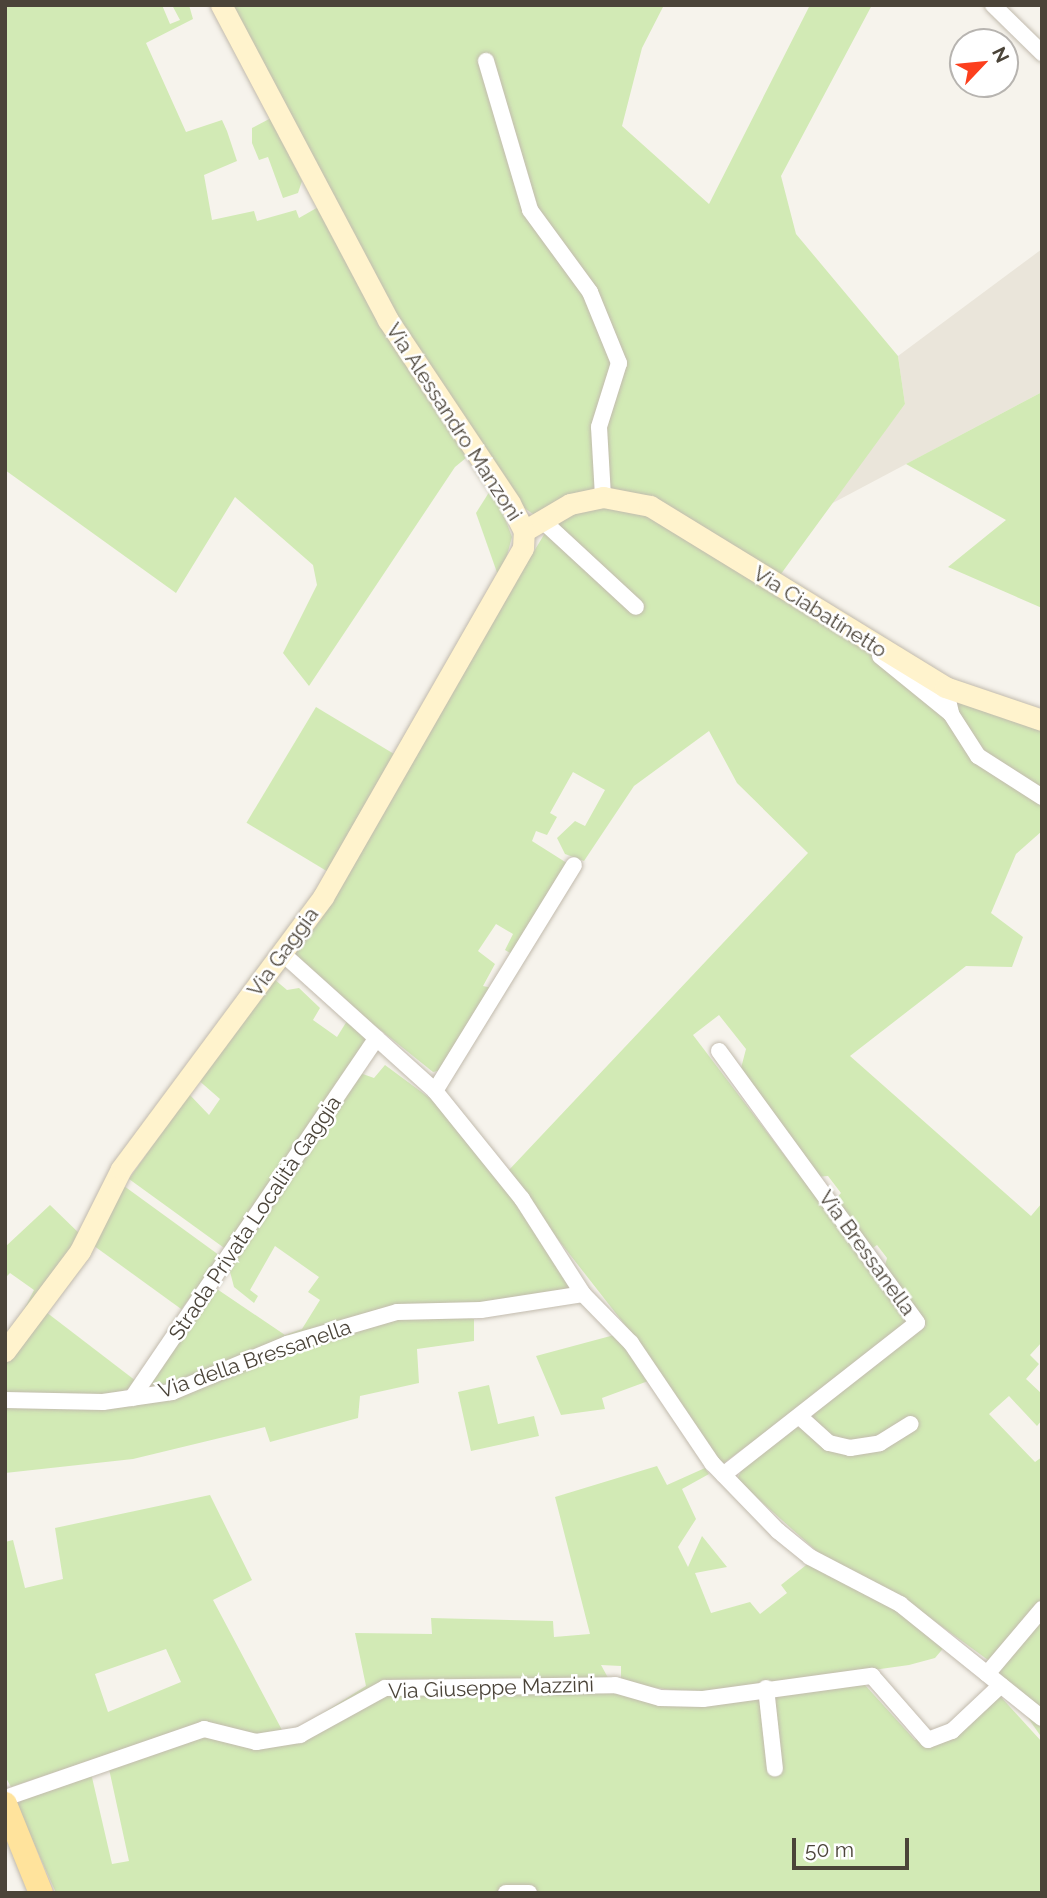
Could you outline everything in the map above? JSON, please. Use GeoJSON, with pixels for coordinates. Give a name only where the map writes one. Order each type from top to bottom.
{"type":"FeatureCollection","features":[{"type":"Feature","properties":{"kind":"main road"},"geometry":{"type":"LineString","coordinates":[[5,1804],[41,1893]]}},
{"type":"Feature","properties":{"kind":"street","name":"Via Alessandro Manzoni"},"geometry":{"type":"LineString","coordinates":[[221,5],[388,320],[490,470],[524,531],[544,522],[570,503],[603,497]]}},
{"type":"Feature","properties":{"kind":"street"},"geometry":{"type":"LineString","coordinates":[[993,5],[1042,53]]}},
{"type":"Feature","properties":{"kind":"street"},"geometry":{"type":"LineString","coordinates":[[486,61],[530,210],[590,292],[620,363],[599,427],[603,497]]}},
{"type":"Feature","properties":{"kind":"street","name":"Via Ciabatinetto"},"geometry":{"type":"LineString","coordinates":[[603,497],[628,498],[683,523],[856,637],[945,687],[1042,720]]}},
{"type":"Feature","properties":{"kind":"street"},"geometry":{"type":"LineString","coordinates":[[544,522],[635,607]]}},
{"type":"Feature","properties":{"kind":"street","name":"Via Gaggia"},"geometry":{"type":"LineString","coordinates":[[5,1351],[80,1251],[121,1169],[323,897],[435,696],[514,573],[524,531]]}},
{"type":"Feature","properties":{"kind":"street"},"geometry":{"type":"LineString","coordinates":[[856,637],[951,714],[978,755],[1042,797]]}},
{"type":"Feature","properties":{"kind":"street"},"geometry":{"type":"LineString","coordinates":[[945,687],[951,714]]}},
{"type":"Feature","properties":{"kind":"street"},"geometry":{"type":"LineString","coordinates":[[435,1091],[574,865]]}},
{"type":"Feature","properties":{"kind":"street"},"geometry":{"type":"LineString","coordinates":[[282,953],[435,1091],[522,1199],[583,1294],[631,1343],[723,1475],[810,1557],[900,1604],[1042,1718]]}},
{"type":"Feature","properties":{"kind":"street","name":"Strada Privata Località Gaggia"},"geometry":{"type":"LineString","coordinates":[[132,1398],[377,1038]]}},
{"type":"Feature","properties":{"kind":"street","name":"Via Bressanella"},"geometry":{"type":"LineString","coordinates":[[719,1051],[916,1317],[916,1328],[723,1475]]}},
{"type":"Feature","properties":{"kind":"street","name":"Via della Bressanella"},"geometry":{"type":"LineString","coordinates":[[5,1400],[132,1398],[172,1392],[287,1345],[397,1312],[481,1310],[583,1294]]}},
{"type":"Feature","properties":{"kind":"street"},"geometry":{"type":"LineString","coordinates":[[800,1417],[829,1443],[850,1448],[880,1443],[910,1424]]}},
{"type":"Feature","properties":{"kind":"street"},"geometry":{"type":"LineString","coordinates":[[987,1674],[1042,1609]]}},
{"type":"Feature","properties":{"kind":"street","name":"Via Giuseppe Mazzini"},"geometry":{"type":"LineString","coordinates":[[5,1798],[204,1729],[256,1742],[300,1735],[385,1688],[615,1685],[660,1698],[703,1699],[766,1688],[872,1676],[928,1740],[951,1731],[1001,1685]]}},
{"type":"Feature","properties":{"kind":"street"},"geometry":{"type":"LineString","coordinates":[[766,1688],[775,1769]]}},
{"type":"Feature","properties":{"kind":"street"},"geometry":{"type":"LineString","coordinates":[[506,1893],[527,1891]]}},
{"type":"Feature","properties":{"kind":"shaded area"},"geometry":{"type":"Polygon","coordinates":[[[1042,249],[1042,392],[829,505],[905,404],[898,356],[1042,249]]]}},
{"type":"Feature","properties":{"kind":"green space"},"geometry":{"type":"Polygon","coordinates":[[[5,5],[162,5],[170,24],[180,20],[172,5],[189,5],[193,19],[146,43],[186,132],[222,120],[227,131],[237,161],[204,175],[212,220],[254,211],[257,221],[296,210],[299,218],[320,206],[472,453],[455,467],[309,686],[283,653],[317,585],[313,565],[235,497],[176,593],[5,470],[5,5]]]}},
{"type":"Feature","properties":{"kind":"green space"},"geometry":{"type":"Polygon","coordinates":[[[226,5],[664,5],[642,48],[622,126],[709,204],[810,5],[872,5],[781,176],[796,234],[898,356],[905,404],[778,578],[967,692],[1042,713],[1042,831],[1016,854],[991,913],[1023,937],[1012,967],[966,966],[850,1056],[1031,1216],[1042,1203],[1042,1342],[1030,1355],[1039,1364],[1026,1379],[1042,1394],[1042,1420],[1037,1426],[1009,1396],[989,1414],[1035,1462],[1042,1457],[1042,1738],[988,1660],[900,1596],[821,1555],[737,1480],[746,1459],[796,1427],[807,1429],[816,1409],[926,1326],[884,1269],[887,1258],[877,1245],[870,1250],[834,1201],[841,1193],[828,1176],[816,1177],[740,1072],[746,1049],[719,1015],[693,1035],[912,1323],[860,1363],[721,1465],[643,1348],[506,1173],[808,853],[737,783],[709,731],[634,786],[584,861],[565,854],[557,838],[575,821],[585,826],[605,790],[573,772],[550,813],[557,817],[547,835],[536,831],[532,841],[570,865],[515,956],[505,950],[513,934],[496,924],[478,951],[495,964],[483,986],[492,988],[442,1070],[433,1072],[373,1024],[293,952],[545,533],[569,514],[623,504],[679,525],[736,564],[744,556],[654,503],[627,493],[605,495],[602,427],[621,362],[591,291],[532,209],[488,62],[482,61],[528,209],[588,293],[616,363],[596,428],[598,493],[568,500],[540,519],[520,505],[420,366],[226,5]]]}},
{"type":"Feature","properties":{"kind":"green space"},"geometry":{"type":"Polygon","coordinates":[[[271,118],[302,181],[298,193],[283,198],[268,157],[259,160],[252,143],[252,128],[271,118]]]}},
{"type":"Feature","properties":{"kind":"green space"},"geometry":{"type":"Polygon","coordinates":[[[1042,392],[1042,608],[948,567],[1006,520],[906,464],[1042,392]]]}},
{"type":"Feature","properties":{"kind":"green space"},"geometry":{"type":"Polygon","coordinates":[[[493,486],[512,537],[500,581],[476,513],[493,486]]]}},
{"type":"Feature","properties":{"kind":"green space"},"geometry":{"type":"Polygon","coordinates":[[[316,707],[397,755],[327,871],[246,823],[316,707]]]}},
{"type":"Feature","properties":{"kind":"green space"},"geometry":{"type":"Polygon","coordinates":[[[274,979],[287,990],[299,988],[320,1008],[313,1020],[337,1037],[347,1021],[370,1041],[227,1250],[129,1179],[189,1094],[209,1115],[220,1099],[196,1078],[274,979]]]}},
{"type":"Feature","properties":{"kind":"green space"},"geometry":{"type":"Polygon","coordinates":[[[385,1065],[439,1105],[518,1201],[574,1287],[485,1306],[447,1304],[194,1380],[145,1387],[214,1287],[285,1335],[302,1329],[320,1300],[308,1292],[319,1277],[275,1246],[250,1290],[258,1296],[254,1303],[234,1287],[228,1264],[360,1073],[374,1078],[385,1065]]]}},
{"type":"Feature","properties":{"kind":"green space"},"geometry":{"type":"Polygon","coordinates":[[[124,1186],[220,1256],[181,1309],[85,1239],[124,1186]]]}},
{"type":"Feature","properties":{"kind":"green space"},"geometry":{"type":"Polygon","coordinates":[[[50,1205],[82,1236],[13,1331],[34,1290],[10,1273],[5,1278],[5,1247],[50,1205]]]}},
{"type":"Feature","properties":{"kind":"green space"},"geometry":{"type":"Polygon","coordinates":[[[46,1312],[136,1381],[133,1387],[115,1394],[5,1395],[5,1364],[46,1312]]]}},
{"type":"Feature","properties":{"kind":"green space"},"geometry":{"type":"Polygon","coordinates":[[[451,1314],[474,1319],[474,1341],[417,1349],[419,1383],[360,1396],[358,1418],[270,1442],[265,1427],[133,1459],[5,1473],[5,1407],[125,1404],[404,1317],[451,1314]]]}},
{"type":"Feature","properties":{"kind":"green space"},"geometry":{"type":"Polygon","coordinates":[[[618,1334],[651,1380],[602,1398],[605,1409],[561,1415],[536,1356],[618,1334]]]}},
{"type":"Feature","properties":{"kind":"green space"},"geometry":{"type":"Polygon","coordinates":[[[489,1385],[498,1424],[534,1416],[539,1436],[471,1451],[458,1392],[489,1385]]]}},
{"type":"Feature","properties":{"kind":"green space"},"geometry":{"type":"Polygon","coordinates":[[[657,1466],[667,1485],[705,1468],[709,1474],[682,1489],[696,1519],[678,1547],[688,1567],[702,1536],[727,1567],[695,1573],[711,1613],[750,1602],[760,1614],[787,1593],[781,1585],[810,1562],[854,1581],[946,1645],[935,1658],[909,1665],[701,1694],[621,1683],[621,1666],[601,1665],[612,1685],[660,1698],[865,1685],[915,1740],[951,1723],[991,1686],[1042,1742],[1042,1893],[56,1893],[17,1805],[25,1797],[91,1773],[112,1864],[129,1861],[106,1755],[11,1787],[5,1776],[5,1542],[13,1540],[25,1588],[63,1579],[55,1528],[210,1495],[252,1580],[213,1600],[282,1730],[296,1730],[366,1686],[355,1633],[432,1634],[431,1618],[553,1621],[554,1637],[590,1634],[555,1497],[657,1466]],[[166,1649],[95,1674],[108,1712],[181,1682],[166,1649]]]}}]}
